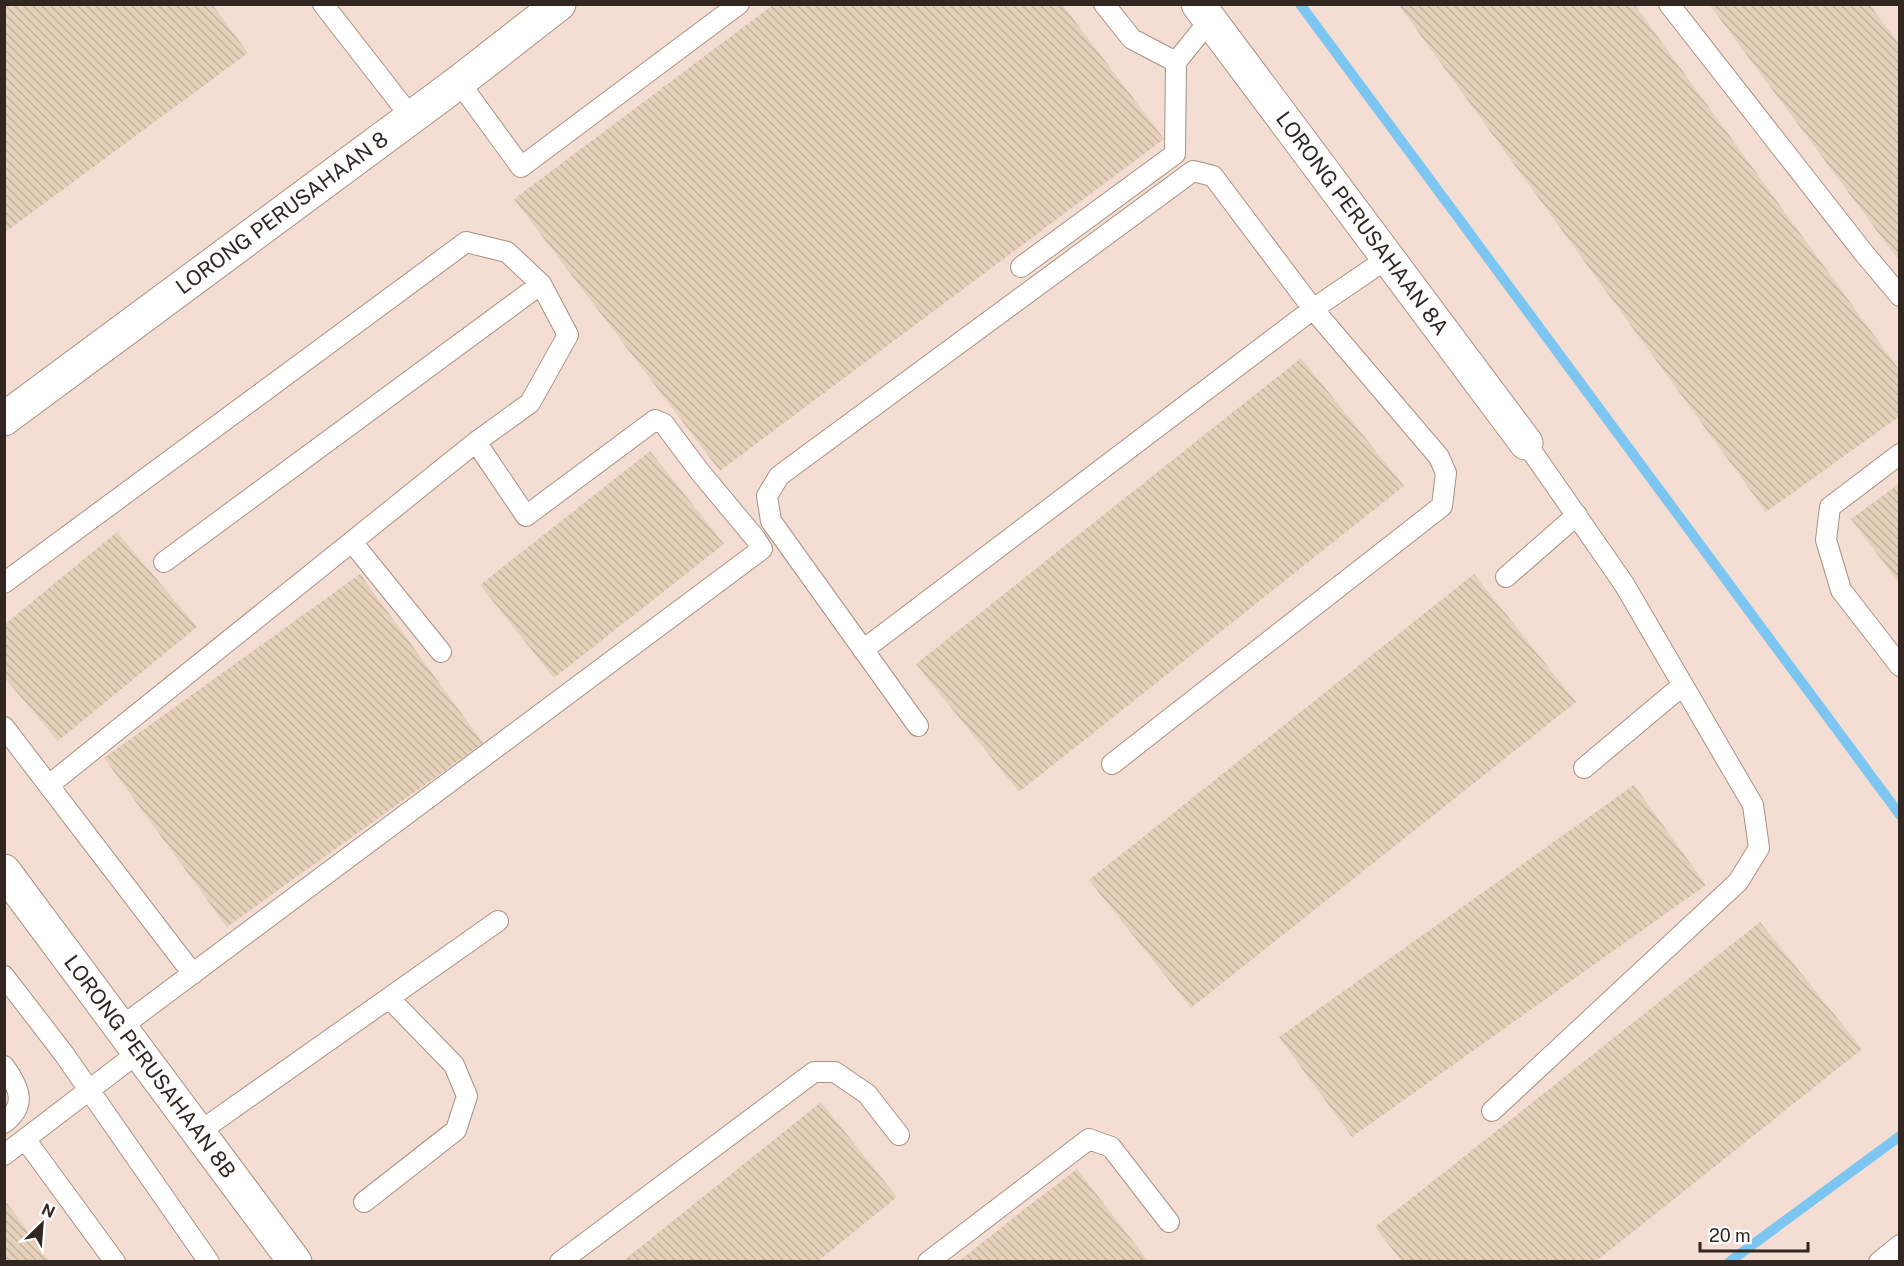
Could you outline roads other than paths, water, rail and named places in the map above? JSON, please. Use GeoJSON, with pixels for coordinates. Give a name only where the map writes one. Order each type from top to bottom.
{"type":"FeatureCollection","features":[{"type":"Feature","properties":{"kind":"street","name":"LORONG PERUSAHAAN 8"},"geometry":{"type":"LineString","coordinates":[[4,419],[459,82],[560,4]]}},
{"type":"Feature","properties":{"kind":"street","name":"LORONG PERUSAHAAN 8A"},"geometry":{"type":"LineString","coordinates":[[1204,12],[1526,443]]}},
{"type":"Feature","properties":{"kind":"street","name":"LORONG PERUSAHAAN 8B"},"geometry":{"type":"LineString","coordinates":[[4,871],[291,1259]]}},
{"type":"Feature","properties":{"kind":"lane"},"geometry":{"type":"LineString","coordinates":[[323,4],[411,117]]}},
{"type":"Feature","properties":{"kind":"lane"},"geometry":{"type":"LineString","coordinates":[[459,82],[521,167],[739,4]]}},
{"type":"Feature","properties":{"kind":"lane"},"geometry":{"type":"LineString","coordinates":[[1104,4],[1132,39],[1176,62]]}},
{"type":"Feature","properties":{"kind":"lane"},"geometry":{"type":"LineString","coordinates":[[1669,4],[1899,296]]}},
{"type":"Feature","properties":{"kind":"lane"},"geometry":{"type":"LineString","coordinates":[[1022,267],[1175,154],[1176,62],[1204,12]]}},
{"type":"Feature","properties":{"kind":"lane"},"geometry":{"type":"LineString","coordinates":[[918,726],[771,521],[767,496],[779,476],[1193,171],[1213,176],[1313,309],[1439,457],[1446,473],[1442,506],[1113,764]]}},
{"type":"Feature","properties":{"kind":"lane"},"geometry":{"type":"LineString","coordinates":[[4,583],[466,242],[507,252],[541,284],[568,335],[530,403],[476,442],[49,784]]}},
{"type":"Feature","properties":{"kind":"lane"},"geometry":{"type":"LineString","coordinates":[[863,650],[1313,309],[1388,258]]}},
{"type":"Feature","properties":{"kind":"lane"},"geometry":{"type":"LineString","coordinates":[[164,562],[541,284]]}},
{"type":"Feature","properties":{"kind":"lane"},"geometry":{"type":"LineString","coordinates":[[4,1155],[88,1091],[130,1040],[193,974],[762,549],[664,424],[654,420],[526,516],[476,442]]}},
{"type":"Feature","properties":{"kind":"lane"},"geometry":{"type":"LineString","coordinates":[[1492,1111],[1738,882],[1759,848],[1753,805],[1624,584],[1526,443]]}},
{"type":"Feature","properties":{"kind":"lane"},"geometry":{"type":"LineString","coordinates":[[1899,454],[1830,507],[1826,540],[1841,590],[1899,666]]}},
{"type":"Feature","properties":{"kind":"lane"},"geometry":{"type":"LineString","coordinates":[[1506,577],[1577,516]]}},
{"type":"Feature","properties":{"kind":"lane"},"geometry":{"type":"LineString","coordinates":[[352,542],[441,652]]}},
{"type":"Feature","properties":{"kind":"lane"},"geometry":{"type":"LineString","coordinates":[[1584,768],[1683,685]]}},
{"type":"Feature","properties":{"kind":"lane"},"geometry":{"type":"LineString","coordinates":[[4,727],[193,974]]}},
{"type":"Feature","properties":{"kind":"lane"},"geometry":{"type":"LineString","coordinates":[[199,1132],[498,921]]}},
{"type":"Feature","properties":{"kind":"lane"},"geometry":{"type":"LineString","coordinates":[[4,976],[64,1054],[209,1262]]}},
{"type":"Feature","properties":{"kind":"lane"},"geometry":{"type":"LineString","coordinates":[[364,1202],[456,1130],[467,1096],[454,1065],[389,998]]}},
{"type":"Feature","properties":{"kind":"lane"},"geometry":{"type":"LineString","coordinates":[[4,1066],[16,1084],[20,1101],[13,1117],[4,1123]]}},
{"type":"Feature","properties":{"kind":"lane"},"geometry":{"type":"LineString","coordinates":[[560,1262],[814,1072],[835,1072],[867,1094],[899,1135]]}},
{"type":"Feature","properties":{"kind":"lane"},"geometry":{"type":"LineString","coordinates":[[25,1139],[115,1262]]}},
{"type":"Feature","properties":{"kind":"lane"},"geometry":{"type":"LineString","coordinates":[[928,1262],[1089,1139],[1111,1147],[1169,1222]]}},
{"type":"Feature","properties":{"kind":"lane"},"geometry":{"type":"LineString","coordinates":[[1879,1262],[1899,1245]]}},
{"type":"Feature","properties":{"kind":"waterway"},"geometry":{"type":"LineString","coordinates":[[1300,4],[1900,815]]}},
{"type":"Feature","properties":{"kind":"waterway"},"geometry":{"type":"LineString","coordinates":[[1729,1262],[1900,1136]]}}]}
